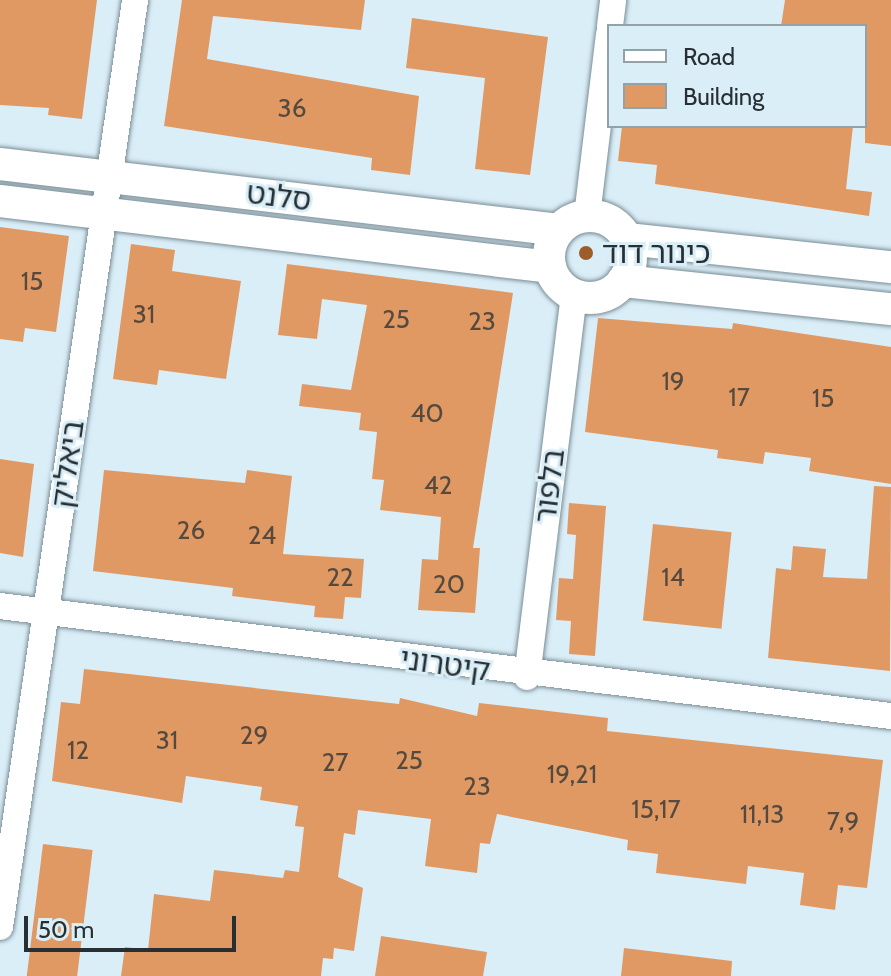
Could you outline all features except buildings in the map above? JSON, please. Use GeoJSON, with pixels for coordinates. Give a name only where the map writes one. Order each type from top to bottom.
{"type":"FeatureCollection","features":[{"type":"Feature","properties":{"kind":"street","name":"ביאליק"},"geometry":{"type":"LineString","coordinates":[[0,927],[135,0]]}},
{"type":"Feature","properties":{"kind":"street"},"geometry":{"type":"LineString","coordinates":[[610,24],[613,0]]}},
{"type":"Feature","properties":{"kind":"street"},"geometry":{"type":"LineString","coordinates":[[573,223],[611,221],[627,239],[631,261],[623,281],[601,296],[574,295],[550,267],[573,223],[607,44]]}},
{"type":"Feature","properties":{"kind":"street","name":"סלנט"},"geometry":{"type":"LineString","coordinates":[[0,164],[573,223]]}},
{"type":"Feature","properties":{"kind":"street","name":"סלנט"},"geometry":{"type":"LineString","coordinates":[[0,201],[550,267]]}},
{"type":"Feature","properties":{"kind":"street"},"geometry":{"type":"LineString","coordinates":[[627,239],[891,267]]}},
{"type":"Feature","properties":{"kind":"street"},"geometry":{"type":"LineString","coordinates":[[623,281],[891,309]]}},
{"type":"Feature","properties":{"kind":"street","name":"בלפור"},"geometry":{"type":"LineString","coordinates":[[527,677],[574,295]]}},
{"type":"Feature","properties":{"kind":"street","name":"קיטרוני"},"geometry":{"type":"LineString","coordinates":[[0,606],[527,677],[891,716]]}},
{"type":"Feature","properties":{"kind":"place","name":"כינור דוד"},"geometry":{"type":"Point","coordinates":[586,253]}}]}
